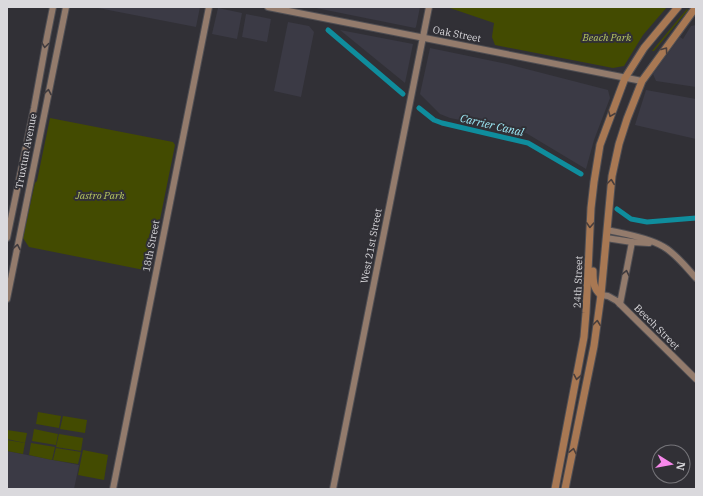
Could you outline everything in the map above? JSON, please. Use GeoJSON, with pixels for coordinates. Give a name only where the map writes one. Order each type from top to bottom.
{"type":"FeatureCollection","features":[{"type":"Feature","properties":{"kind":"main road","name":"24th Street"},"geometry":{"type":"LineString","coordinates":[[555,489],[584,336],[591,208],[597,160],[606,126],[625,78],[644,48],[678,7]]}},
{"type":"Feature","properties":{"kind":"main road"},"geometry":{"type":"LineString","coordinates":[[565,489],[592,356],[601,295],[613,167],[625,125],[642,82],[696,7]]}},
{"type":"Feature","properties":{"kind":"main road"},"geometry":{"type":"LineString","coordinates":[[589,258],[593,267],[594,287],[601,295]]}},
{"type":"Feature","properties":{"kind":"street","name":"Truxtun Avenue"},"geometry":{"type":"LineString","coordinates":[[7,238],[53,7]]}},
{"type":"Feature","properties":{"kind":"street","name":"Truxtun Avenue"},"geometry":{"type":"LineString","coordinates":[[7,298],[66,7]]}},
{"type":"Feature","properties":{"kind":"street","name":"18th Street"},"geometry":{"type":"LineString","coordinates":[[113,489],[209,7]]}},
{"type":"Feature","properties":{"kind":"street","name":"Oak Street"},"geometry":{"type":"LineString","coordinates":[[268,7],[282,8],[642,82]]}},
{"type":"Feature","properties":{"kind":"street","name":"West 21st Street"},"geometry":{"type":"LineString","coordinates":[[333,489],[429,7]]}},
{"type":"Feature","properties":{"kind":"street"},"geometry":{"type":"LineString","coordinates":[[607,230],[633,235],[660,244],[669,250],[696,278]]}},
{"type":"Feature","properties":{"kind":"street"},"geometry":{"type":"LineString","coordinates":[[606,238],[632,242],[655,243]]}},
{"type":"Feature","properties":{"kind":"street"},"geometry":{"type":"LineString","coordinates":[[620,304],[632,242]]}},
{"type":"Feature","properties":{"kind":"street","name":"Beech Street"},"geometry":{"type":"LineString","coordinates":[[601,295],[612,298],[620,304],[696,380]]}},
{"type":"Feature","properties":{"kind":"shaded area"},"geometry":{"type":"Polygon","coordinates":[[[93,7],[200,7],[196,27],[93,7]]]}},
{"type":"Feature","properties":{"kind":"shaded area"},"geometry":{"type":"Polygon","coordinates":[[[311,7],[420,7],[415,28],[311,7]]]}},
{"type":"Feature","properties":{"kind":"shaded area"},"geometry":{"type":"Polygon","coordinates":[[[218,8],[242,13],[237,39],[212,34],[218,8]]]}},
{"type":"Feature","properties":{"kind":"shaded area"},"geometry":{"type":"Polygon","coordinates":[[[246,14],[271,19],[267,42],[242,37],[246,14]]]}},
{"type":"Feature","properties":{"kind":"shaded area"},"geometry":{"type":"Polygon","coordinates":[[[288,22],[309,26],[314,32],[301,97],[274,91],[288,22]]]}},
{"type":"Feature","properties":{"kind":"shaded area"},"geometry":{"type":"Polygon","coordinates":[[[696,25],[696,87],[656,81],[653,74],[680,37],[683,39],[691,26],[696,25]]]}},
{"type":"Feature","properties":{"kind":"shaded area"},"geometry":{"type":"Polygon","coordinates":[[[340,30],[413,44],[405,83],[340,30]]]}},
{"type":"Feature","properties":{"kind":"shaded area"},"geometry":{"type":"Polygon","coordinates":[[[430,48],[507,64],[608,90],[610,98],[594,140],[586,169],[526,133],[450,118],[440,114],[420,94],[430,48]]]}},
{"type":"Feature","properties":{"kind":"shaded area"},"geometry":{"type":"Polygon","coordinates":[[[646,90],[696,99],[696,139],[635,125],[646,90]]]}},
{"type":"Feature","properties":{"kind":"shaded area"},"geometry":{"type":"Polygon","coordinates":[[[7,451],[79,465],[74,489],[7,489],[7,451]]]}},
{"type":"Feature","properties":{"kind":"green space","name":"Beach Park"},"geometry":{"type":"Polygon","coordinates":[[[447,7],[667,7],[643,35],[624,66],[613,68],[495,45],[492,37],[494,23],[447,7]]]}},
{"type":"Feature","properties":{"kind":"green space"},"geometry":{"type":"Polygon","coordinates":[[[687,9],[688,10],[654,51],[652,51],[687,9]]]}},
{"type":"Feature","properties":{"kind":"green space","name":"Jastro Park"},"geometry":{"type":"Polygon","coordinates":[[[50,118],[173,142],[175,145],[149,271],[29,247],[23,238],[50,118]]]}},
{"type":"Feature","properties":{"kind":"green space"},"geometry":{"type":"Polygon","coordinates":[[[38,412],[61,416],[59,428],[36,424],[38,412]]]}},
{"type":"Feature","properties":{"kind":"green space"},"geometry":{"type":"Polygon","coordinates":[[[63,416],[87,420],[85,433],[60,429],[63,416]]]}},
{"type":"Feature","properties":{"kind":"green space"},"geometry":{"type":"Polygon","coordinates":[[[34,429],[58,434],[56,445],[32,441],[34,429]]]}},
{"type":"Feature","properties":{"kind":"green space"},"geometry":{"type":"Polygon","coordinates":[[[7,430],[27,433],[25,443],[7,439],[7,430]]]}},
{"type":"Feature","properties":{"kind":"green space"},"geometry":{"type":"Polygon","coordinates":[[[59,434],[83,438],[81,451],[56,447],[59,434]]]}},
{"type":"Feature","properties":{"kind":"green space"},"geometry":{"type":"Polygon","coordinates":[[[7,440],[25,443],[23,454],[7,451],[7,440]]]}},
{"type":"Feature","properties":{"kind":"green space"},"geometry":{"type":"Polygon","coordinates":[[[31,443],[55,447],[52,460],[29,455],[31,443]]]}},
{"type":"Feature","properties":{"kind":"green space"},"geometry":{"type":"Polygon","coordinates":[[[56,448],[81,452],[78,464],[53,460],[56,448]]]}},
{"type":"Feature","properties":{"kind":"green space"},"geometry":{"type":"Polygon","coordinates":[[[83,450],[108,455],[104,480],[78,475],[83,450]]]}},
{"type":"Feature","properties":{"kind":"waterway"},"geometry":{"type":"LineString","coordinates":[[328,30],[403,94]]}},
{"type":"Feature","properties":{"kind":"waterway","name":"Carrier Canal"},"geometry":{"type":"LineString","coordinates":[[419,108],[434,120],[442,123],[528,143],[581,174]]}},
{"type":"Feature","properties":{"kind":"waterway","name":"Carrier Canal"},"geometry":{"type":"LineString","coordinates":[[617,209],[631,219],[647,222],[696,218]]}}]}
